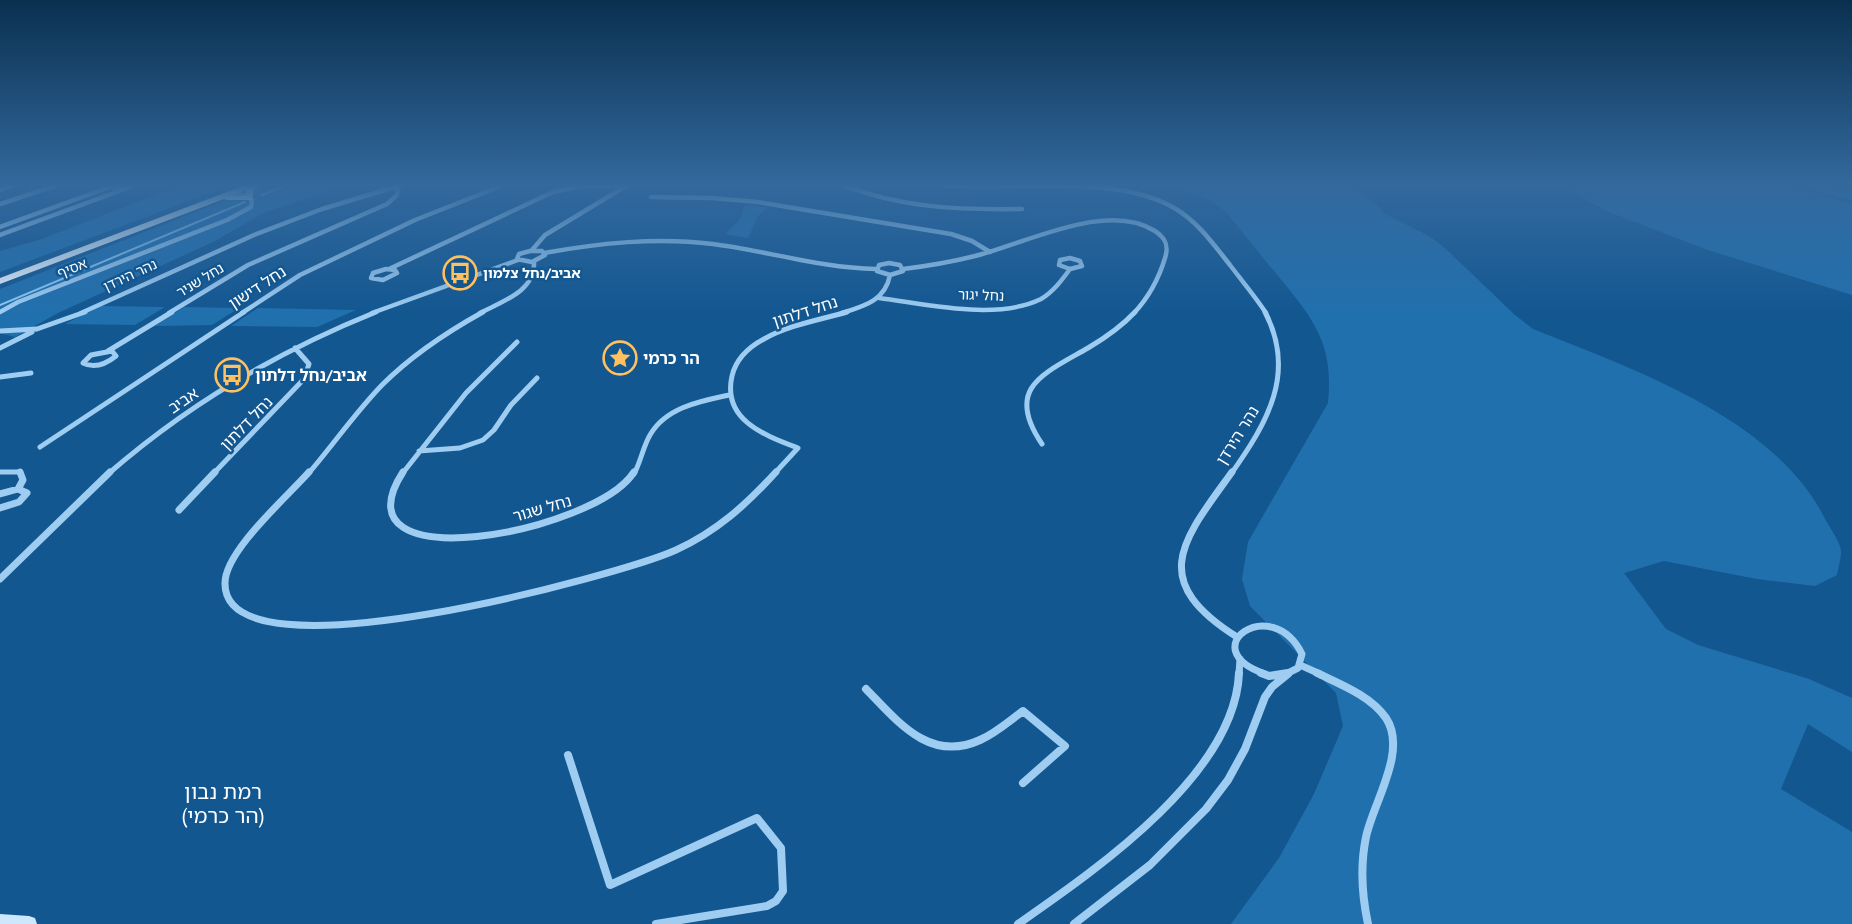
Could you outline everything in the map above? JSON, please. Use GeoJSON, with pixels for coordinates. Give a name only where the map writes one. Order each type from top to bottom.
{"type":"FeatureCollection","features":[{"type":"Feature","properties":{"kind":"main road"},"geometry":{"type":"LineString","coordinates":[[0,281],[141,227]]}},
{"type":"Feature","properties":{"kind":"street","name":"אסיף"},"geometry":{"type":"LineString","coordinates":[[0,312],[18,302],[209,227]]}},
{"type":"Feature","properties":{"kind":"street","name":"נהר הירדן"},"geometry":{"type":"LineString","coordinates":[[0,331],[38,329],[71,318],[275,227]]}},
{"type":"Feature","properties":{"kind":"street","name":"נחל שניר"},"geometry":{"type":"LineString","coordinates":[[108,351],[116,354],[111,361],[96,366],[83,364],[88,356],[108,351],[248,265],[334,227]]}},
{"type":"Feature","properties":{"kind":"street","name":"נחל דישון"},"geometry":{"type":"LineString","coordinates":[[40,447],[306,272],[401,227]]}},
{"type":"Feature","properties":{"kind":"street"},"geometry":{"type":"LineString","coordinates":[[389,269],[396,270],[397,273],[383,280],[370,277],[375,272],[389,269],[478,227]]}},
{"type":"Feature","properties":{"kind":"street"},"geometry":{"type":"LineString","coordinates":[[532,250],[545,235],[558,227]]}},
{"type":"Feature","properties":{"kind":"street"},"geometry":{"type":"LineString","coordinates":[[910,227],[951,234],[972,241],[990,252]]}},
{"type":"Feature","properties":{"kind":"street"},"geometry":{"type":"LineString","coordinates":[[876,269],[880,274],[890,275],[899,273],[903,269],[928,266],[990,252],[1070,227]]}},
{"type":"Feature","properties":{"kind":"street"},"geometry":{"type":"LineString","coordinates":[[1042,444],[1027,417],[1025,406],[1032,387],[1047,373],[1113,333],[1138,311],[1155,285],[1168,245],[1159,233],[1147,227]]}},
{"type":"Feature","properties":{"kind":"street","name":"נהר הירדן"},"geometry":{"type":"LineString","coordinates":[[1199,227],[1258,301],[1267,316],[1278,344],[1280,372],[1275,398],[1256,436],[1187,538],[1180,560],[1183,582],[1190,597],[1214,623],[1237,637]]}},
{"type":"Feature","properties":{"kind":"street"},"geometry":{"type":"LineString","coordinates":[[1,228],[14,228]]}},
{"type":"Feature","properties":{"kind":"street"},"geometry":{"type":"LineString","coordinates":[[0,235],[14,228]]}},
{"type":"Feature","properties":{"kind":"street"},"geometry":{"type":"LineString","coordinates":[[544,253],[543,258],[534,261],[518,260],[521,254],[532,250],[544,253],[611,242],[667,240],[715,244],[847,268],[876,269],[880,265],[890,263],[899,264],[903,269]]}},
{"type":"Feature","properties":{"kind":"street"},"geometry":{"type":"LineString","coordinates":[[1070,258],[1082,263],[1080,267],[1070,269],[1060,266],[1059,261],[1070,258]]}},
{"type":"Feature","properties":{"kind":"street","name":"אביב"},"geometry":{"type":"LineString","coordinates":[[0,579],[96,486],[148,441],[217,393],[296,348],[370,314],[518,260]]}},
{"type":"Feature","properties":{"kind":"street"},"geometry":{"type":"LineString","coordinates":[[534,261],[535,273],[527,286],[431,344],[397,371],[372,396],[313,468],[237,553],[225,578],[225,589],[236,607],[246,613],[276,622],[326,624],[394,621],[488,606],[622,570],[675,550],[716,529],[738,512],[798,448],[770,438],[749,425],[735,410],[729,395]]}},
{"type":"Feature","properties":{"kind":"street","name":"נחל יגור"},"geometry":{"type":"LineString","coordinates":[[879,298],[977,309],[1014,307],[1047,295],[1070,269]]}},
{"type":"Feature","properties":{"kind":"street"},"geometry":{"type":"LineString","coordinates":[[879,298],[887,287],[890,275]]}},
{"type":"Feature","properties":{"kind":"street","name":"נחל דלתון"},"geometry":{"type":"LineString","coordinates":[[729,395],[729,380],[735,365],[747,351],[763,339],[784,329],[856,309],[879,298]]}},
{"type":"Feature","properties":{"kind":"street"},"geometry":{"type":"LineString","coordinates":[[0,348],[38,329]]}},
{"type":"Feature","properties":{"kind":"street","name":"נחל שגור"},"geometry":{"type":"LineString","coordinates":[[517,342],[464,394],[419,451],[394,489],[391,503],[393,514],[408,531],[437,539],[454,540],[490,536],[568,516],[604,500],[622,487],[636,472],[650,434],[662,420],[689,405],[729,395]]}},
{"type":"Feature","properties":{"kind":"street","name":"נחל דלתון"},"geometry":{"type":"LineString","coordinates":[[179,510],[304,379],[309,364],[296,348]]}},
{"type":"Feature","properties":{"kind":"street"},"geometry":{"type":"LineString","coordinates":[[0,377],[31,372]]}},
{"type":"Feature","properties":{"kind":"street"},"geometry":{"type":"LineString","coordinates":[[419,451],[460,448],[483,440],[537,378]]}},
{"type":"Feature","properties":{"kind":"street"},"geometry":{"type":"LineString","coordinates":[[0,472],[20,472],[23,480],[18,489]]}},
{"type":"Feature","properties":{"kind":"street"},"geometry":{"type":"LineString","coordinates":[[0,494],[18,489],[27,493],[23,498],[0,508]]}},
{"type":"Feature","properties":{"kind":"street"},"geometry":{"type":"LineString","coordinates":[[1074,924],[1150,865],[1206,809],[1228,780],[1245,749],[1265,697],[1272,687],[1300,665],[1302,654],[1298,646],[1279,631],[1253,627],[1237,637],[1234,647],[1240,659],[1262,674],[1272,676],[1288,674]]}},
{"type":"Feature","properties":{"kind":"street"},"geometry":{"type":"LineString","coordinates":[[1017,924],[1127,843],[1181,792],[1210,751],[1225,723],[1238,688],[1240,659]]}},
{"type":"Feature","properties":{"kind":"street"},"geometry":{"type":"LineString","coordinates":[[1300,665],[1373,705],[1387,718],[1394,736],[1391,760],[1366,837],[1363,872],[1368,924]]}},
{"type":"Feature","properties":{"kind":"street"},"geometry":{"type":"LineString","coordinates":[[866,689],[914,736],[938,747],[955,748],[972,744],[1023,711],[1065,746],[1023,783]]}},
{"type":"Feature","properties":{"kind":"street"},"geometry":{"type":"LineString","coordinates":[[568,755],[610,885],[757,818],[781,848],[783,891],[776,901],[767,906],[656,924]]}},
{"type":"Feature","properties":{"kind":"street"},"geometry":{"type":"LineString","coordinates":[[0,922],[29,924]]}},
{"type":"Feature","properties":{"kind":"shaded area"},"geometry":{"type":"Polygon","coordinates":[[[72,227],[119,227],[0,272],[0,251],[39,240],[72,227]]]}},
{"type":"Feature","properties":{"kind":"shaded area"},"geometry":{"type":"Polygon","coordinates":[[[157,227],[239,227],[215,241],[58,313],[15,337],[0,333],[0,289],[157,227]]]}},
{"type":"Feature","properties":{"kind":"shaded area"},"geometry":{"type":"Polygon","coordinates":[[[732,227],[753,227],[748,238],[725,234],[732,227]]]}},
{"type":"Feature","properties":{"kind":"shaded area"},"geometry":{"type":"Polygon","coordinates":[[[1238,227],[1411,227],[1445,248],[1515,315],[1533,329],[1614,361],[1698,401],[1737,425],[1772,452],[1802,483],[1841,548],[1837,575],[1815,586],[1757,579],[1664,561],[1624,573],[1666,629],[1698,645],[1809,679],[1852,698],[1852,752],[1808,724],[1781,789],[1852,832],[1852,924],[1231,924],[1279,858],[1314,794],[1343,726],[1336,693],[1250,606],[1242,579],[1248,542],[1328,403],[1328,364],[1319,334],[1291,292],[1238,227]]]}},
{"type":"Feature","properties":{"kind":"shaded area"},"geometry":{"type":"Polygon","coordinates":[[[1648,227],[1852,227],[1852,295],[1708,250],[1648,227]]]}},
{"type":"Feature","properties":{"kind":"shaded area"},"geometry":{"type":"Polygon","coordinates":[[[100,306],[165,307],[135,325],[65,324],[100,306]]]}},
{"type":"Feature","properties":{"kind":"shaded area"},"geometry":{"type":"Polygon","coordinates":[[[184,307],[239,308],[212,325],[155,326],[184,307]]]}},
{"type":"Feature","properties":{"kind":"shaded area"},"geometry":{"type":"Polygon","coordinates":[[[258,308],[356,310],[317,327],[231,326],[258,308]]]}},
{"type":"Feature","properties":{"kind":"waterway"},"geometry":{"type":"LineString","coordinates":[[0,305],[185,227]]}},
{"type":"Feature","properties":{"kind":"place","name":"אביב/נחל צלמון"},"geometry":{"type":"Point","coordinates":[460,273]}},
{"type":"Feature","properties":{"kind":"place","name":"הר כרמי"},"geometry":{"type":"Point","coordinates":[620,358]}},
{"type":"Feature","properties":{"kind":"place","name":"אביב/נחל דלתון"},"geometry":{"type":"Point","coordinates":[232,375]}},
{"type":"Feature","properties":{"kind":"district","name":"רמת נבון (הר כרמי)"},"geometry":{"type":"Point","coordinates":[223,803]}}]}
